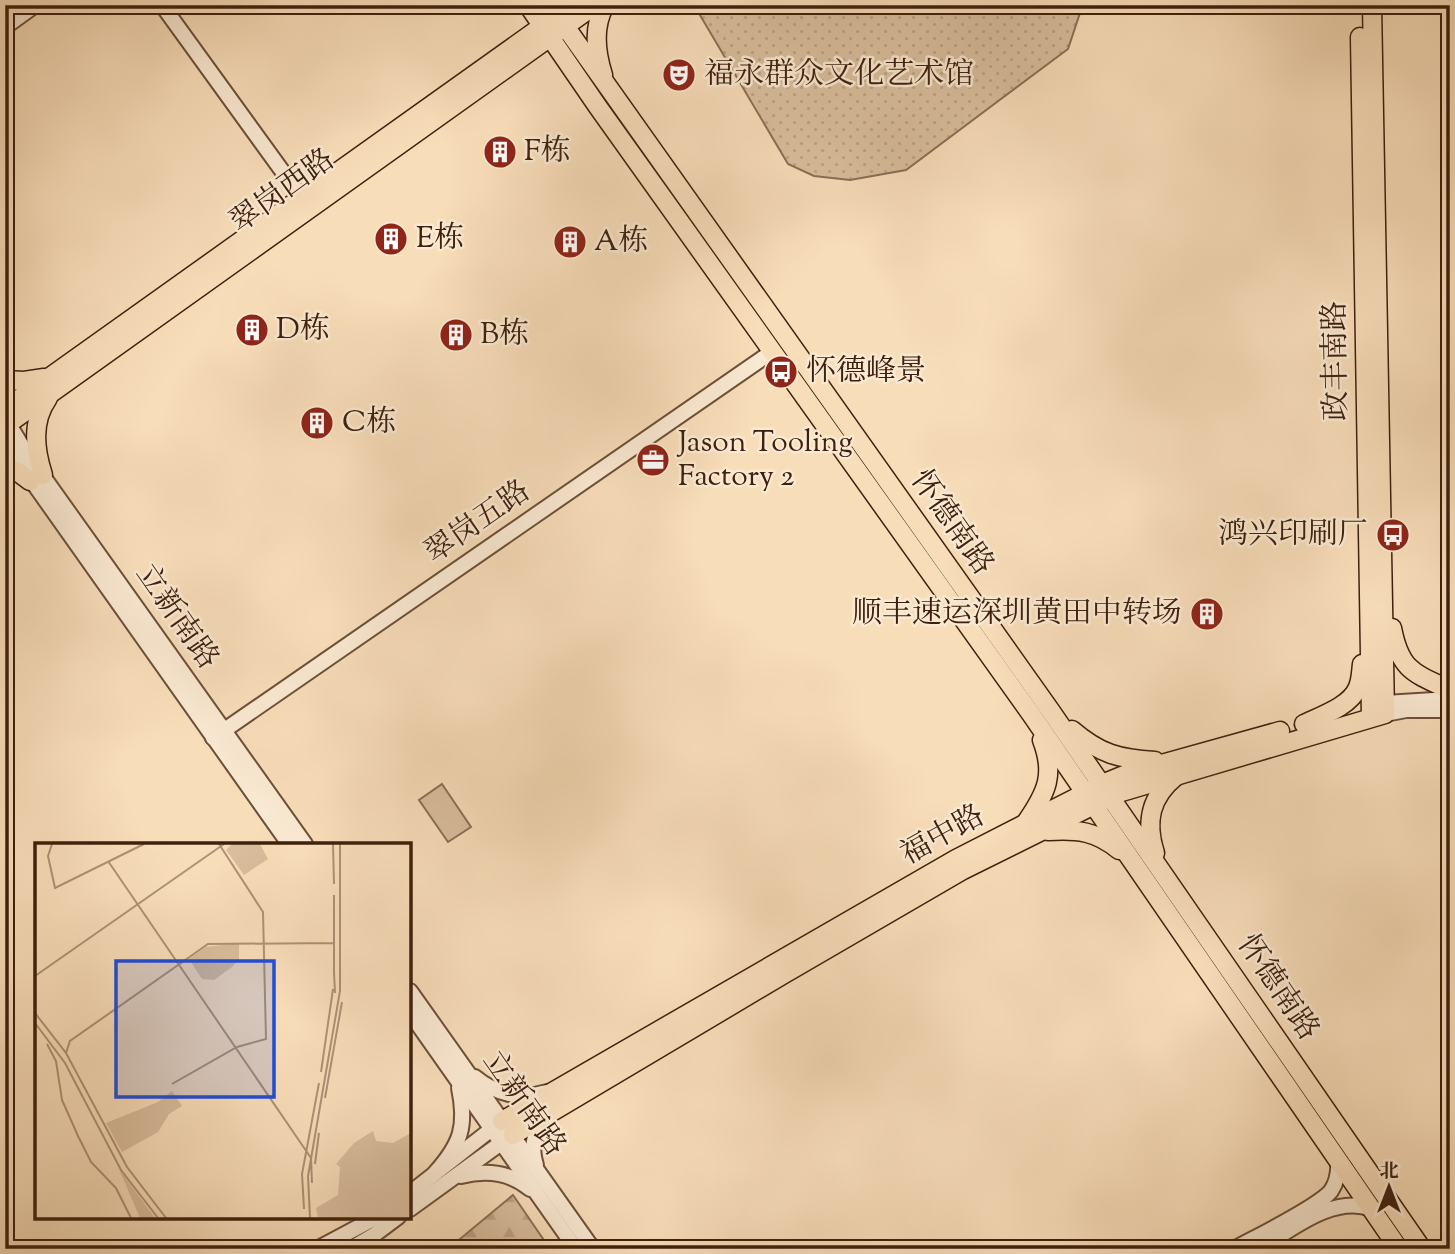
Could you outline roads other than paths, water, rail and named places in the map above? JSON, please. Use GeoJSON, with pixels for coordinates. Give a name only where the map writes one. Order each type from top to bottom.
{"type":"FeatureCollection","features":[{"type":"Feature","properties":{"kind":"main road","name":"怀德南路"},"geometry":{"type":"LineString","coordinates":[[528,5],[556,19],[610,91],[1050,710],[1141,872],[1399,1249]]}},
{"type":"Feature","properties":{"kind":"main road","name":"翠岗西路"},"geometry":{"type":"LineString","coordinates":[[6,419],[54,374],[301,197],[556,19],[595,5]]}},
{"type":"Feature","properties":{"kind":"main road"},"geometry":{"type":"LineString","coordinates":[[605,5],[596,33],[597,51],[610,91]]}},
{"type":"Feature","properties":{"kind":"main road","name":"政丰南路"},"geometry":{"type":"LineString","coordinates":[[1360,5],[1368,526],[1378,710]]}},
{"type":"Feature","properties":{"kind":"main road","name":"政丰南路"},"geometry":{"type":"LineString","coordinates":[[1372,5],[1383,579],[1378,710]]}},
{"type":"Feature","properties":{"kind":"main road","name":"翠岗西路"},"geometry":{"type":"LineString","coordinates":[[6,419],[51,393],[556,19]]}},
{"type":"Feature","properties":{"kind":"main road","name":"怀德南路"},"geometry":{"type":"LineString","coordinates":[[556,19],[773,351],[1031,715],[1165,875],[1422,1249]]}},
{"type":"Feature","properties":{"kind":"main road"},"geometry":{"type":"LineString","coordinates":[[5,380],[24,381],[54,374]]}},
{"type":"Feature","properties":{"kind":"main road"},"geometry":{"type":"LineString","coordinates":[[5,466],[37,478],[36,428],[43,405],[51,393]]}},
{"type":"Feature","properties":{"kind":"main road"},"geometry":{"type":"LineString","coordinates":[[1304,724],[1345,702],[1353,696],[1359,685],[1363,655],[1360,550],[1368,526]]}},
{"type":"Feature","properties":{"kind":"main road"},"geometry":{"type":"LineString","coordinates":[[1383,579],[1396,649],[1413,672],[1450,690]]}},
{"type":"Feature","properties":{"kind":"main road"},"geometry":{"type":"LineString","coordinates":[[1050,710],[1100,751],[1174,767],[1150,813],[1150,837],[1165,875]]}},
{"type":"Feature","properties":{"kind":"main road","name":"福中路"},"geometry":{"type":"LineString","coordinates":[[502,1132],[567,1083],[935,871],[1098,794],[1304,724],[1378,710]]}},
{"type":"Feature","properties":{"kind":"main road","name":"福中路"},"geometry":{"type":"LineString","coordinates":[[1174,767],[1378,710]]}},
{"type":"Feature","properties":{"kind":"main road"},"geometry":{"type":"LineString","coordinates":[[1031,715],[1047,752],[1049,771],[1033,827],[1090,832],[1109,842],[1141,872]]}},
{"type":"Feature","properties":{"kind":"main road","name":"福中路"},"geometry":{"type":"LineString","coordinates":[[502,1132],[551,1112],[1033,827]]}},
{"type":"Feature","properties":{"kind":"street"},"geometry":{"type":"LineString","coordinates":[[162,5],[301,197]]}},
{"type":"Feature","properties":{"kind":"street"},"geometry":{"type":"LineString","coordinates":[[5,27],[34,6]]}},
{"type":"Feature","properties":{"kind":"street","name":"翠岗五路"},"geometry":{"type":"LineString","coordinates":[[219,734],[773,351]]}},
{"type":"Feature","properties":{"kind":"street","name":"立新南路"},"geometry":{"type":"LineString","coordinates":[[6,419],[37,478]]}},
{"type":"Feature","properties":{"kind":"street","name":"立新南路"},"geometry":{"type":"LineString","coordinates":[[5,443],[37,478],[219,734],[303,843]]}},
{"type":"Feature","properties":{"kind":"street","name":"福中路"},"geometry":{"type":"LineString","coordinates":[[1378,710],[1406,700],[1450,699]]}},
{"type":"Feature","properties":{"kind":"street","name":"福中路"},"geometry":{"type":"LineString","coordinates":[[1378,710],[1450,710]]}},
{"type":"Feature","properties":{"kind":"street","name":"立新南路"},"geometry":{"type":"LineString","coordinates":[[219,734],[288,843]]}},
{"type":"Feature","properties":{"kind":"street","name":"立新南路"},"geometry":{"type":"LineString","coordinates":[[411,993],[453,1063],[502,1132],[541,1199],[576,1249]]}},
{"type":"Feature","properties":{"kind":"street","name":"立新南路"},"geometry":{"type":"LineString","coordinates":[[411,1014],[453,1063]]}},
{"type":"Feature","properties":{"kind":"street"},"geometry":{"type":"LineString","coordinates":[[453,1063],[497,1091],[521,1097],[544,1094],[567,1083]]}},
{"type":"Feature","properties":{"kind":"street"},"geometry":{"type":"LineString","coordinates":[[435,1173],[451,1155],[461,1134],[464,1111],[453,1063]]}},
{"type":"Feature","properties":{"kind":"street"},"geometry":{"type":"LineString","coordinates":[[540,1173],[534,1161],[535,1135],[551,1112]]}},
{"type":"Feature","properties":{"kind":"street"},"geometry":{"type":"LineString","coordinates":[[411,1192],[435,1173],[502,1132]]}},
{"type":"Feature","properties":{"kind":"street"},"geometry":{"type":"LineString","coordinates":[[411,1208],[502,1132]]}},
{"type":"Feature","properties":{"kind":"street","name":"立新南路"},"geometry":{"type":"LineString","coordinates":[[502,1132],[540,1173],[593,1249]]}},
{"type":"Feature","properties":{"kind":"street"},"geometry":{"type":"LineString","coordinates":[[1234,1249],[1321,1200],[1336,1183],[1338,1159]]}},
{"type":"Feature","properties":{"kind":"street"},"geometry":{"type":"LineString","coordinates":[[449,1179],[478,1172],[494,1173],[525,1184],[541,1199]]}},
{"type":"Feature","properties":{"kind":"street"},"geometry":{"type":"LineString","coordinates":[[1259,1249],[1338,1206],[1360,1204],[1372,1209]]}},
{"type":"Feature","properties":{"kind":"street"},"geometry":{"type":"LineString","coordinates":[[317,1249],[373,1219]]}},
{"type":"Feature","properties":{"kind":"street"},"geometry":{"type":"LineString","coordinates":[[350,1249],[395,1219]]}},
{"type":"Feature","properties":{"kind":"place","name":"福永群众文化艺术馆"},"geometry":{"type":"Point","coordinates":[679,75]}},
{"type":"Feature","properties":{"kind":"place","name":"F栋"},"geometry":{"type":"Point","coordinates":[500,152]}},
{"type":"Feature","properties":{"kind":"place","name":"E栋"},"geometry":{"type":"Point","coordinates":[391,239]}},
{"type":"Feature","properties":{"kind":"place","name":"A栋"},"geometry":{"type":"Point","coordinates":[570,242]}},
{"type":"Feature","properties":{"kind":"place","name":"D栋"},"geometry":{"type":"Point","coordinates":[252,330]}},
{"type":"Feature","properties":{"kind":"place","name":"B栋"},"geometry":{"type":"Point","coordinates":[456,335]}},
{"type":"Feature","properties":{"kind":"place","name":"怀德峰景"},"geometry":{"type":"Point","coordinates":[781,372]}},
{"type":"Feature","properties":{"kind":"place","name":"C栋"},"geometry":{"type":"Point","coordinates":[317,423]}},
{"type":"Feature","properties":{"kind":"place","name":"Jason Tooling Factory 2"},"geometry":{"type":"Point","coordinates":[653,460]}},
{"type":"Feature","properties":{"kind":"place","name":"鸿兴印刷厂"},"geometry":{"type":"Point","coordinates":[1393,535]}},
{"type":"Feature","properties":{"kind":"place","name":"顺丰速运深圳黄田中转场"},"geometry":{"type":"Point","coordinates":[1207,614]}}]}
